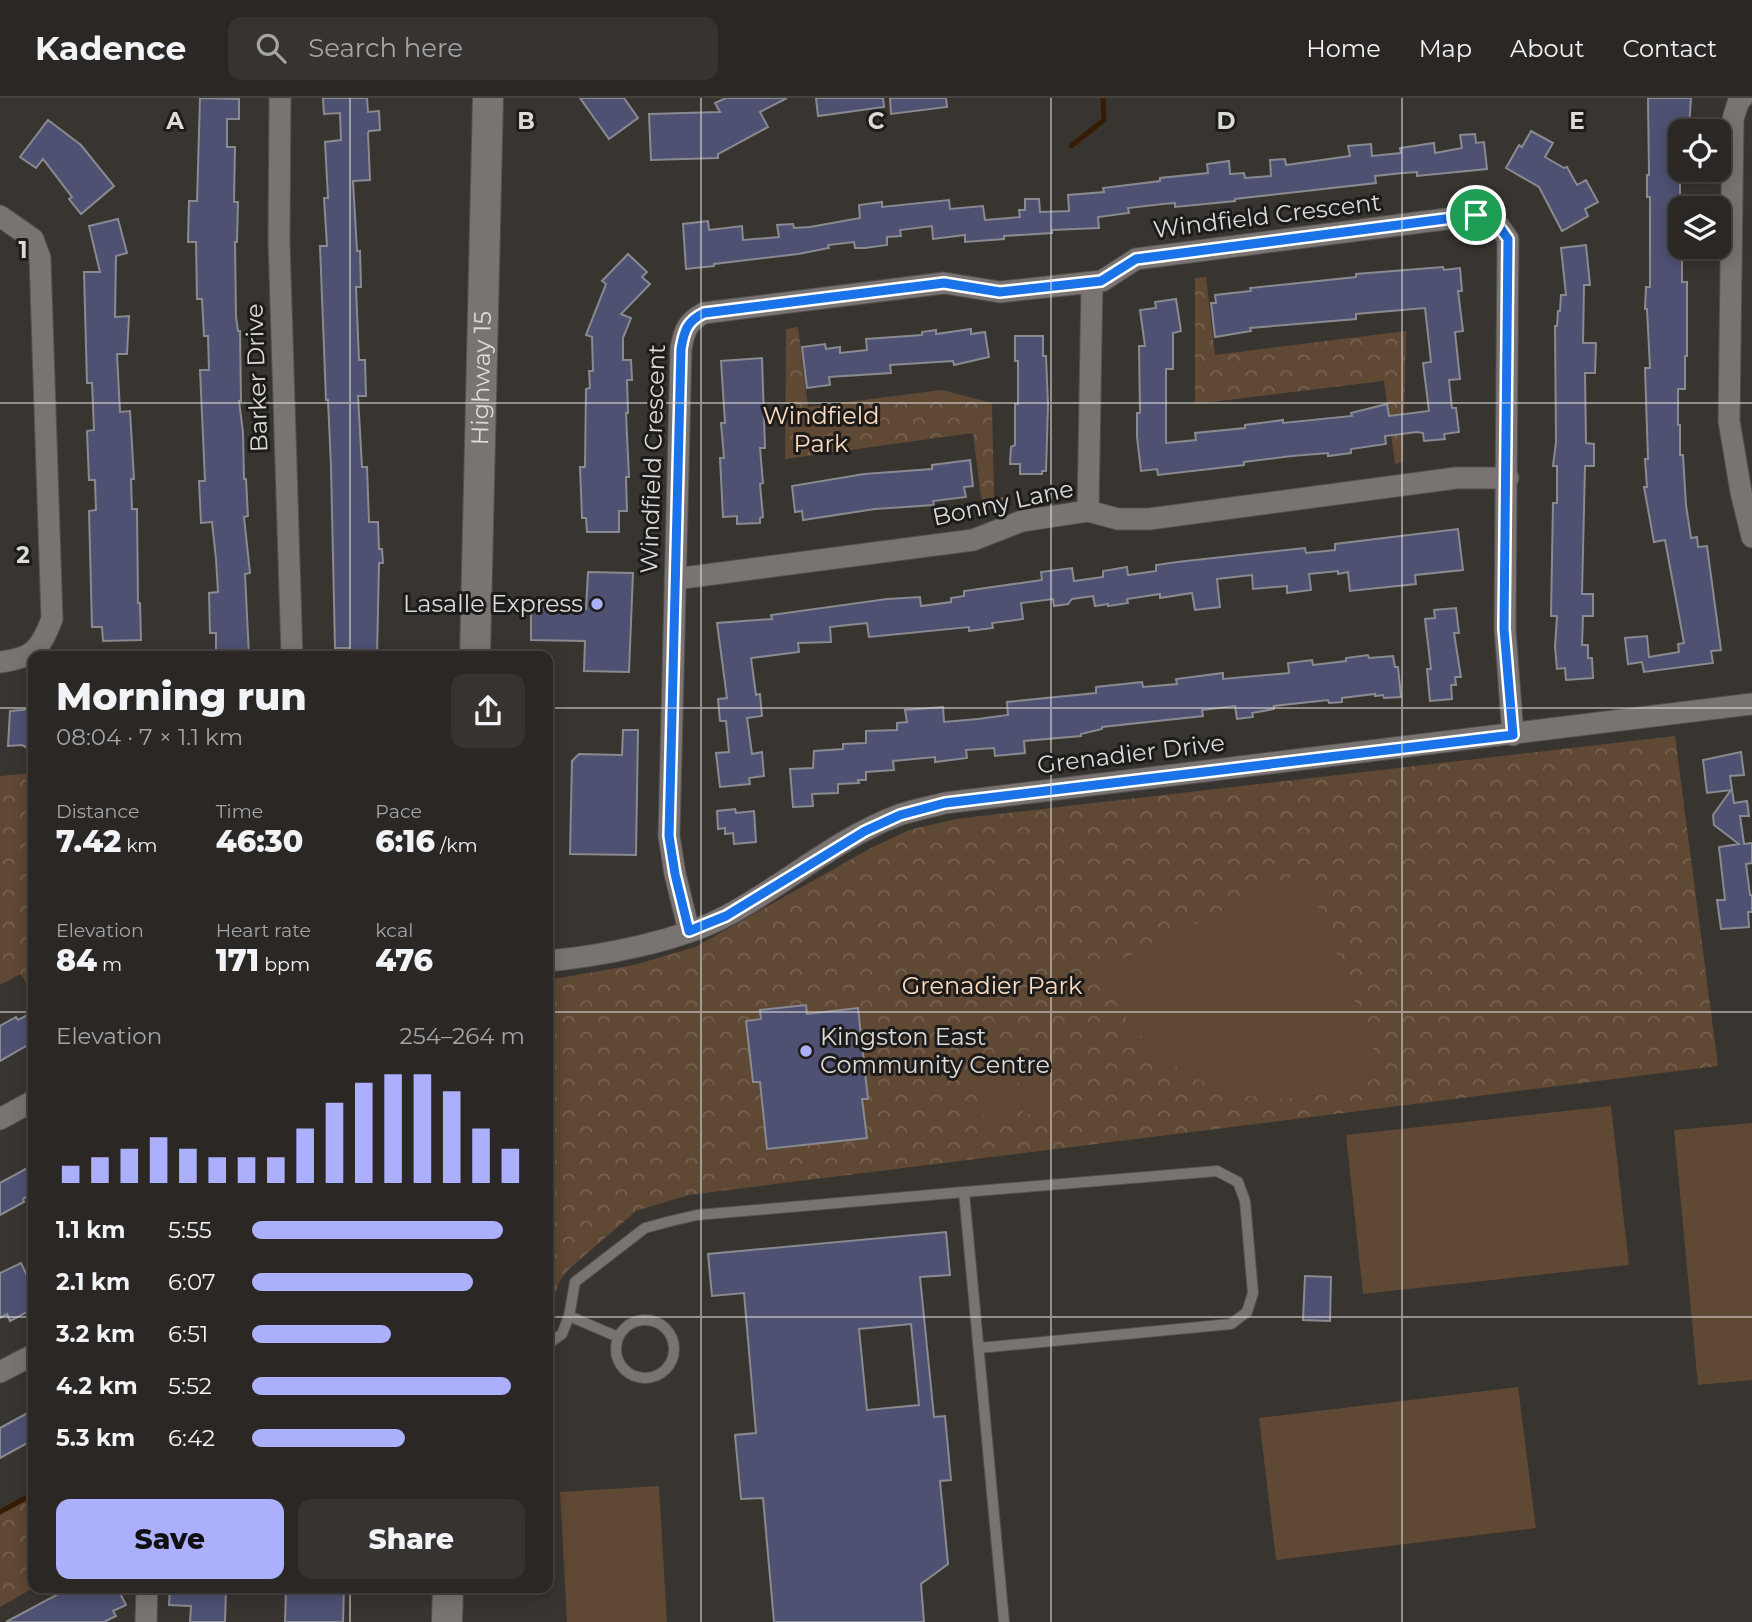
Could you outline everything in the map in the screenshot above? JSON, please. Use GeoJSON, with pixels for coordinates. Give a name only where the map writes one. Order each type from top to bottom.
{"type":"FeatureCollection","features":[{"type":"Feature","properties":{"kind":"main road","name":"Highway 15"},"geometry":{"type":"LineString","coordinates":[[475,651],[488,98]]}},
{"type":"Feature","properties":{"kind":"main road"},"geometry":{"type":"LineString","coordinates":[[447,1622],[448,1593]]}},
{"type":"Feature","properties":{"kind":"street","name":"Barker Drive"},"geometry":{"type":"LineString","coordinates":[[280,98],[279,241],[292,651]]}},
{"type":"Feature","properties":{"kind":"street"},"geometry":{"type":"LineString","coordinates":[[1742,98],[1733,119],[1730,421],[1743,450],[1752,537]]}},
{"type":"Feature","properties":{"kind":"street","name":"Windfield Crescent"},"geometry":{"type":"LineString","coordinates":[[689,931],[669,836],[675,579],[681,349],[684,333],[691,320],[704,313],[944,283],[1000,292],[1101,281],[1136,259],[1476,215],[1496,222],[1508,239],[1504,629],[1513,735]]}},
{"type":"Feature","properties":{"kind":"street"},"geometry":{"type":"LineString","coordinates":[[0,216],[33,239],[40,258],[52,619],[43,642],[33,651]]}},
{"type":"Feature","properties":{"kind":"street"},"geometry":{"type":"LineString","coordinates":[[1088,510],[1092,282]]}},
{"type":"Feature","properties":{"kind":"street","name":"Bonny Lane"},"geometry":{"type":"LineString","coordinates":[[675,579],[974,540],[1022,521],[1088,510],[1118,519],[1149,519],[1456,478],[1507,478]]}},
{"type":"Feature","properties":{"kind":"street"},"geometry":{"type":"LineString","coordinates":[[0,662],[15,660],[28,654]]}},
{"type":"Feature","properties":{"kind":"street","name":"Grenadier Drive"},"geometry":{"type":"LineString","coordinates":[[553,961],[582,958],[689,931],[726,916],[865,831],[900,815],[945,803],[1752,704]]}},
{"type":"Feature","properties":{"kind":"street"},"geometry":{"type":"LineString","coordinates":[[0,1119],[28,1104]]}},
{"type":"Feature","properties":{"kind":"street"},"geometry":{"type":"LineString","coordinates":[[0,1372],[28,1358]]}},
{"type":"Feature","properties":{"kind":"street"},"geometry":{"type":"LineString","coordinates":[[146,1622],[147,1593]]}},
{"type":"Feature","properties":{"kind":"lane"},"geometry":{"type":"LineString","coordinates":[[553,1340],[562,1334],[569,1316],[575,1282],[645,1228],[697,1215],[1217,1171],[1238,1182],[1245,1201],[1253,1293],[1247,1312],[1231,1324],[979,1348]]}},
{"type":"Feature","properties":{"kind":"lane"},"geometry":{"type":"LineString","coordinates":[[964,1192],[1004,1622]]}},
{"type":"Feature","properties":{"kind":"lane"},"geometry":{"type":"LineString","coordinates":[[569,1316],[618,1337]]}},
{"type":"Feature","properties":{"kind":"lane"},"geometry":{"type":"LineString","coordinates":[[647,1320],[656,1322],[671,1334],[674,1354],[671,1363],[656,1376],[646,1378],[628,1373],[617,1356],[618,1337],[630,1324],[647,1320]]}},
{"type":"Feature","properties":{"kind":"green space"},"geometry":{"type":"Polygon","coordinates":[[[1206,277],[1215,355],[1406,331],[1403,462],[1395,464],[1384,381],[1195,404],[1195,278],[1206,277]]]}},
{"type":"Feature","properties":{"kind":"green space","name":"Windfield Park"},"geometry":{"type":"Polygon","coordinates":[[[798,327],[808,407],[942,390],[992,403],[994,498],[1012,496],[983,513],[973,433],[785,459],[786,329],[798,327]]]}},
{"type":"Feature","properties":{"kind":"green space","name":"Grenadier Park"},"geometry":{"type":"Polygon","coordinates":[[[1675,736],[1718,1066],[689,1195],[636,1211],[569,1269],[560,1280],[553,1300],[553,979],[634,965],[695,947],[871,848],[909,830],[956,819],[1675,736]]]}},
{"type":"Feature","properties":{"kind":"green space"},"geometry":{"type":"Polygon","coordinates":[[[28,773],[28,987],[21,974],[0,985],[0,776],[28,773]]]}},
{"type":"Feature","properties":{"kind":"green space"},"geometry":{"type":"Polygon","coordinates":[[[1302,872],[1309,882],[1383,1075],[1339,1091],[1296,1098],[1255,1096],[1217,1087],[1181,1070],[1149,1044],[1121,1012],[1098,971],[1302,872]]]}},
{"type":"Feature","properties":{"kind":"green space"},"geometry":{"type":"Polygon","coordinates":[[[1045,1049],[1053,1111],[1023,1115],[1015,1052],[1045,1049]]]}},
{"type":"Feature","properties":{"kind":"green space"},"geometry":{"type":"Polygon","coordinates":[[[1006,1053],[1014,1116],[984,1119],[976,1057],[1006,1053]]]}},
{"type":"Feature","properties":{"kind":"green space"},"geometry":{"type":"Polygon","coordinates":[[[1611,1106],[1629,1265],[1363,1294],[1346,1135],[1611,1106]]]}},
{"type":"Feature","properties":{"kind":"green space"},"geometry":{"type":"Polygon","coordinates":[[[1752,1123],[1752,1380],[1698,1385],[1674,1130],[1752,1123]]]}},
{"type":"Feature","properties":{"kind":"green space"},"geometry":{"type":"Polygon","coordinates":[[[1518,1387],[1536,1528],[1276,1560],[1259,1418],[1518,1387]]]}},
{"type":"Feature","properties":{"kind":"green space"},"geometry":{"type":"Polygon","coordinates":[[[659,1486],[667,1622],[567,1622],[560,1492],[659,1486]]]}},
{"type":"Feature","properties":{"kind":"green space"},"geometry":{"type":"Polygon","coordinates":[[[28,1496],[28,1591],[0,1607],[0,1510],[28,1496]]]}},
{"type":"Feature","properties":{"kind":"building"},"geometry":{"type":"Polygon","coordinates":[[[200,98],[239,99],[239,119],[227,119],[227,147],[235,147],[234,202],[238,202],[235,242],[236,316],[240,331],[239,401],[248,516],[244,517],[250,573],[245,574],[249,651],[216,651],[216,633],[210,633],[209,593],[218,592],[216,559],[212,522],[201,523],[199,481],[205,481],[200,370],[209,370],[208,336],[204,336],[202,299],[197,299],[196,242],[188,242],[189,201],[197,201],[200,98]]]}},
{"type":"Feature","properties":{"kind":"building"},"geometry":{"type":"Polygon","coordinates":[[[323,98],[367,98],[368,112],[379,111],[380,130],[368,133],[370,180],[353,181],[357,251],[360,251],[361,287],[356,287],[359,360],[365,360],[366,396],[358,396],[362,467],[367,467],[369,522],[378,522],[379,549],[382,549],[383,563],[379,563],[377,651],[335,648],[331,467],[320,246],[327,246],[325,142],[341,140],[340,113],[324,114],[323,98]]]}},
{"type":"Feature","properties":{"kind":"building"},"geometry":{"type":"Polygon","coordinates":[[[580,98],[624,98],[638,118],[609,139],[580,98]]]}},
{"type":"Feature","properties":{"kind":"building"},"geometry":{"type":"Polygon","coordinates":[[[726,98],[787,98],[760,112],[768,127],[718,154],[718,158],[651,160],[649,114],[720,112],[715,103],[726,98]]]}},
{"type":"Feature","properties":{"kind":"building"},"geometry":{"type":"Polygon","coordinates":[[[816,98],[883,98],[884,107],[818,116],[816,98]]]}},
{"type":"Feature","properties":{"kind":"building"},"geometry":{"type":"Polygon","coordinates":[[[890,98],[946,98],[947,107],[891,114],[890,98]]]}},
{"type":"Feature","properties":{"kind":"building"},"geometry":{"type":"Polygon","coordinates":[[[1648,98],[1691,98],[1690,119],[1668,119],[1668,182],[1680,182],[1680,196],[1668,196],[1668,259],[1682,259],[1682,282],[1687,282],[1685,389],[1678,389],[1680,455],[1683,455],[1691,538],[1697,537],[1698,547],[1707,546],[1721,650],[1711,651],[1713,663],[1644,672],[1642,662],[1628,664],[1625,638],[1647,636],[1649,657],[1679,652],[1678,644],[1684,643],[1665,540],[1654,542],[1644,487],[1647,487],[1645,459],[1648,459],[1645,368],[1650,368],[1645,309],[1646,287],[1650,287],[1650,197],[1647,197],[1648,98]]]}},
{"type":"Feature","properties":{"kind":"building"},"geometry":{"type":"Polygon","coordinates":[[[48,120],[81,145],[114,186],[81,214],[69,199],[72,197],[43,159],[36,168],[20,157],[48,120]]]}},
{"type":"Feature","properties":{"kind":"building"},"geometry":{"type":"Polygon","coordinates":[[[1531,131],[1553,143],[1545,157],[1564,168],[1567,167],[1577,185],[1586,180],[1598,202],[1585,209],[1588,216],[1562,231],[1539,187],[1506,168],[1519,145],[1522,147],[1531,131]]]}},
{"type":"Feature","properties":{"kind":"building"},"geometry":{"type":"Polygon","coordinates":[[[1475,134],[1476,143],[1484,142],[1487,169],[1417,176],[1417,172],[1375,176],[1376,183],[1235,201],[1128,208],[1129,213],[1098,217],[1099,228],[1052,230],[1052,233],[1004,236],[1004,239],[965,242],[965,235],[933,239],[932,226],[900,230],[901,236],[887,237],[887,245],[855,248],[854,242],[828,245],[829,248],[798,254],[686,269],[683,224],[708,221],[709,230],[742,226],[743,240],[779,237],[777,225],[810,227],[860,218],[859,205],[882,202],[882,207],[949,200],[950,209],[983,206],[985,220],[1020,217],[1019,210],[1025,210],[1025,199],[1039,199],[1040,212],[1069,211],[1068,195],[1104,192],[1103,188],[1208,173],[1207,164],[1229,161],[1230,174],[1244,173],[1245,178],[1271,176],[1270,160],[1285,159],[1286,165],[1350,156],[1348,146],[1371,144],[1372,156],[1401,153],[1400,148],[1434,143],[1435,153],[1462,148],[1460,135],[1475,134]]]}},
{"type":"Feature","properties":{"kind":"building"},"geometry":{"type":"Polygon","coordinates":[[[118,219],[127,253],[116,256],[115,317],[129,316],[127,354],[117,354],[120,412],[130,411],[134,479],[131,479],[132,509],[137,509],[141,640],[103,641],[102,627],[92,627],[89,511],[96,510],[95,480],[89,480],[87,431],[94,430],[92,383],[87,383],[84,272],[100,272],[89,226],[118,219]]]}},
{"type":"Feature","properties":{"kind":"building"},"geometry":{"type":"Polygon","coordinates":[[[1586,245],[1590,285],[1584,285],[1583,343],[1596,343],[1595,373],[1585,373],[1586,443],[1594,444],[1594,466],[1585,466],[1582,594],[1593,594],[1593,616],[1583,616],[1582,645],[1588,645],[1593,678],[1566,680],[1565,668],[1557,669],[1557,616],[1551,616],[1553,503],[1557,503],[1557,466],[1553,466],[1556,442],[1555,326],[1561,295],[1566,295],[1561,248],[1586,245]]]}},
{"type":"Feature","properties":{"kind":"building"},"geometry":{"type":"Polygon","coordinates":[[[628,254],[647,272],[642,277],[650,284],[621,314],[631,318],[623,338],[623,360],[631,360],[632,380],[627,380],[627,511],[619,511],[619,532],[587,532],[586,518],[582,518],[580,467],[585,467],[586,389],[590,388],[589,371],[593,371],[592,337],[586,335],[606,284],[602,281],[628,254]]]}},
{"type":"Feature","properties":{"kind":"building"},"geometry":{"type":"Polygon","coordinates":[[[1443,267],[1444,270],[1460,268],[1462,291],[1458,291],[1463,331],[1455,332],[1460,379],[1449,380],[1452,408],[1456,408],[1459,432],[1444,434],[1445,439],[1424,441],[1423,433],[1417,432],[1385,436],[1386,444],[1351,449],[1351,453],[1328,456],[1328,453],[1292,456],[1244,462],[1244,465],[1158,475],[1157,469],[1141,471],[1137,437],[1137,413],[1140,413],[1139,346],[1145,346],[1140,310],[1156,308],[1155,302],[1176,299],[1181,331],[1173,333],[1173,369],[1166,369],[1166,443],[1196,440],[1195,433],[1245,428],[1245,425],[1352,416],[1351,413],[1387,404],[1389,416],[1429,411],[1423,363],[1431,362],[1425,308],[1356,314],[1356,319],[1250,328],[1251,331],[1215,337],[1211,303],[1216,303],[1215,295],[1251,291],[1250,288],[1356,277],[1356,274],[1443,267]]]}},
{"type":"Feature","properties":{"kind":"building"},"geometry":{"type":"Polygon","coordinates":[[[971,329],[971,334],[985,332],[989,357],[954,365],[953,361],[890,365],[891,373],[829,377],[830,385],[807,388],[802,347],[825,344],[826,349],[840,347],[840,353],[867,350],[866,339],[922,335],[922,332],[936,330],[936,334],[971,329]]]}},
{"type":"Feature","properties":{"kind":"building"},"geometry":{"type":"Polygon","coordinates":[[[1015,336],[1043,336],[1048,405],[1046,471],[1042,471],[1042,474],[1020,474],[1020,464],[1010,464],[1011,447],[1015,445],[1015,404],[1018,404],[1015,336]]]}},
{"type":"Feature","properties":{"kind":"building"},"geometry":{"type":"Polygon","coordinates":[[[762,358],[765,448],[760,448],[763,483],[760,484],[763,517],[760,518],[760,523],[737,524],[737,516],[723,517],[720,458],[724,458],[721,423],[725,423],[721,361],[762,358]]]}},
{"type":"Feature","properties":{"kind":"building"},"geometry":{"type":"Polygon","coordinates":[[[970,460],[973,486],[964,487],[966,497],[933,501],[934,505],[875,509],[803,520],[802,511],[795,512],[792,486],[864,474],[932,469],[932,465],[970,460]]]}},
{"type":"Feature","properties":{"kind":"building"},"geometry":{"type":"Polygon","coordinates":[[[1458,529],[1463,570],[1415,575],[1416,584],[1350,591],[1348,572],[1338,574],[1338,571],[1309,574],[1311,590],[1287,593],[1287,586],[1253,589],[1252,575],[1217,579],[1220,607],[1195,610],[1192,593],[1127,599],[1128,603],[1108,606],[1095,606],[1093,596],[1072,599],[1068,604],[1054,606],[1053,599],[1021,603],[1023,619],[992,623],[993,628],[969,631],[969,627],[869,637],[867,623],[830,627],[831,642],[798,643],[799,652],[751,658],[756,695],[760,694],[762,716],[747,718],[752,754],[762,752],[764,776],[749,778],[750,784],[720,787],[716,753],[729,752],[726,721],[720,721],[718,699],[727,698],[717,623],[772,619],[771,615],[887,599],[920,597],[921,606],[951,602],[951,598],[964,596],[964,591],[1042,580],[1041,572],[1072,568],[1074,581],[1103,577],[1103,571],[1127,567],[1128,575],[1156,571],[1156,565],[1177,562],[1305,548],[1306,553],[1335,550],[1335,544],[1458,529]]]}},
{"type":"Feature","properties":{"kind":"building"},"geometry":{"type":"Polygon","coordinates":[[[588,572],[633,573],[629,672],[584,671],[585,641],[531,640],[531,608],[586,609],[588,572]]]}},
{"type":"Feature","properties":{"kind":"building"},"geometry":{"type":"Polygon","coordinates":[[[1456,608],[1459,633],[1454,633],[1461,677],[1455,677],[1456,685],[1451,685],[1452,699],[1430,701],[1427,669],[1431,669],[1425,619],[1435,618],[1434,610],[1456,608]]]}},
{"type":"Feature","properties":{"kind":"building"},"geometry":{"type":"Polygon","coordinates":[[[1368,655],[1369,658],[1393,656],[1395,667],[1398,667],[1401,697],[1384,698],[1383,695],[1375,694],[1342,698],[1342,702],[1329,703],[1328,700],[1274,706],[1274,709],[1252,713],[1253,717],[1237,719],[1235,706],[1202,710],[1203,716],[1102,727],[1081,736],[1024,741],[1025,753],[995,756],[994,748],[966,750],[967,758],[935,762],[935,757],[893,761],[894,770],[866,772],[866,780],[858,780],[859,783],[838,784],[838,793],[812,794],[813,806],[793,807],[790,769],[813,768],[814,751],[843,749],[843,744],[866,743],[866,731],[897,730],[897,723],[907,722],[905,710],[943,707],[944,722],[978,719],[1008,715],[1007,702],[1096,693],[1096,687],[1142,682],[1143,687],[1177,684],[1176,679],[1223,673],[1223,679],[1289,673],[1288,663],[1312,660],[1313,665],[1368,655]]]}},
{"type":"Feature","properties":{"kind":"building"},"geometry":{"type":"Polygon","coordinates":[[[28,709],[28,748],[22,745],[8,746],[10,711],[28,709]]]}},
{"type":"Feature","properties":{"kind":"building"},"geometry":{"type":"Polygon","coordinates":[[[623,730],[638,730],[636,855],[570,854],[572,761],[579,754],[622,755],[623,730]]]}},
{"type":"Feature","properties":{"kind":"building"},"geometry":{"type":"Polygon","coordinates":[[[1741,752],[1744,775],[1730,776],[1734,803],[1747,801],[1749,816],[1740,816],[1744,844],[1752,843],[1752,863],[1746,864],[1752,895],[1752,912],[1748,912],[1749,927],[1721,929],[1717,900],[1725,900],[1719,847],[1739,844],[1714,825],[1713,815],[1731,790],[1707,793],[1703,760],[1741,752]]]}},
{"type":"Feature","properties":{"kind":"building"},"geometry":{"type":"Polygon","coordinates":[[[735,809],[736,813],[754,811],[756,842],[734,844],[733,833],[725,834],[725,828],[718,829],[717,811],[735,809]]]}},
{"type":"Feature","properties":{"kind":"building","name":"Kingston East Community Centre"},"geometry":{"type":"Polygon","coordinates":[[[806,1005],[807,1014],[858,1008],[868,1099],[862,1099],[867,1138],[767,1149],[760,1082],[753,1082],[746,1021],[761,1019],[760,1010],[806,1005]]]}},
{"type":"Feature","properties":{"kind":"building"},"geometry":{"type":"Polygon","coordinates":[[[28,1015],[28,1045],[0,1061],[0,1026],[16,1017],[18,1020],[28,1015]]]}},
{"type":"Feature","properties":{"kind":"building"},"geometry":{"type":"Polygon","coordinates":[[[28,1168],[28,1196],[23,1199],[24,1202],[0,1215],[0,1183],[28,1168]]]}},
{"type":"Feature","properties":{"kind":"building"},"geometry":{"type":"Polygon","coordinates":[[[946,1232],[950,1275],[920,1277],[934,1417],[945,1416],[951,1480],[940,1481],[948,1564],[921,1584],[924,1622],[774,1622],[763,1498],[741,1499],[735,1435],[756,1433],[744,1293],[712,1296],[708,1254],[946,1232]],[[911,1324],[859,1329],[867,1410],[919,1405],[911,1324]]]}},
{"type":"Feature","properties":{"kind":"building"},"geometry":{"type":"Polygon","coordinates":[[[21,1263],[28,1278],[28,1312],[10,1321],[7,1314],[0,1318],[0,1273],[21,1263]]]}},
{"type":"Feature","properties":{"kind":"building"},"geometry":{"type":"Polygon","coordinates":[[[1305,1276],[1331,1277],[1330,1321],[1303,1320],[1305,1276]]]}},
{"type":"Feature","properties":{"kind":"building"},"geometry":{"type":"Polygon","coordinates":[[[28,1413],[28,1443],[0,1458],[0,1428],[28,1413]]]}},
{"type":"Feature","properties":{"kind":"building"},"geometry":{"type":"Polygon","coordinates":[[[60,1593],[120,1593],[126,1605],[113,1611],[116,1616],[104,1622],[6,1622],[60,1593]]]}},
{"type":"Feature","properties":{"kind":"building"},"geometry":{"type":"Polygon","coordinates":[[[170,1593],[226,1593],[225,1622],[190,1622],[191,1606],[169,1605],[170,1593]]]}},
{"type":"Feature","properties":{"kind":"building"},"geometry":{"type":"Polygon","coordinates":[[[286,1593],[344,1593],[343,1622],[285,1622],[286,1593]]]}},
{"type":"Feature","properties":{"kind":"waterway"},"geometry":{"type":"LineString","coordinates":[[1071,146],[1104,120],[1103,98]]}},
{"type":"Feature","properties":{"kind":"waterway"},"geometry":{"type":"LineString","coordinates":[[0,1512],[28,1497]]}},
{"type":"Feature","properties":{"kind":"place","name":"Lasalle Express"},"geometry":{"type":"Point","coordinates":[597,604]}},
{"type":"Feature","properties":{"kind":"place","name":"Kingston East Community Centre"},"geometry":{"type":"Point","coordinates":[806,1051]}},
{"type":"Feature","properties":{"kind":"route"},"geometry":{"type":"LineString","coordinates":[[1476,215],[1496,222],[1508,239],[1504,629],[1513,735],[945,803],[900,815],[865,831],[726,916],[689,931],[669,836],[681,349],[684,333],[691,320],[704,313],[944,283],[1000,292],[1101,281],[1136,259],[1476,215]]}}]}
